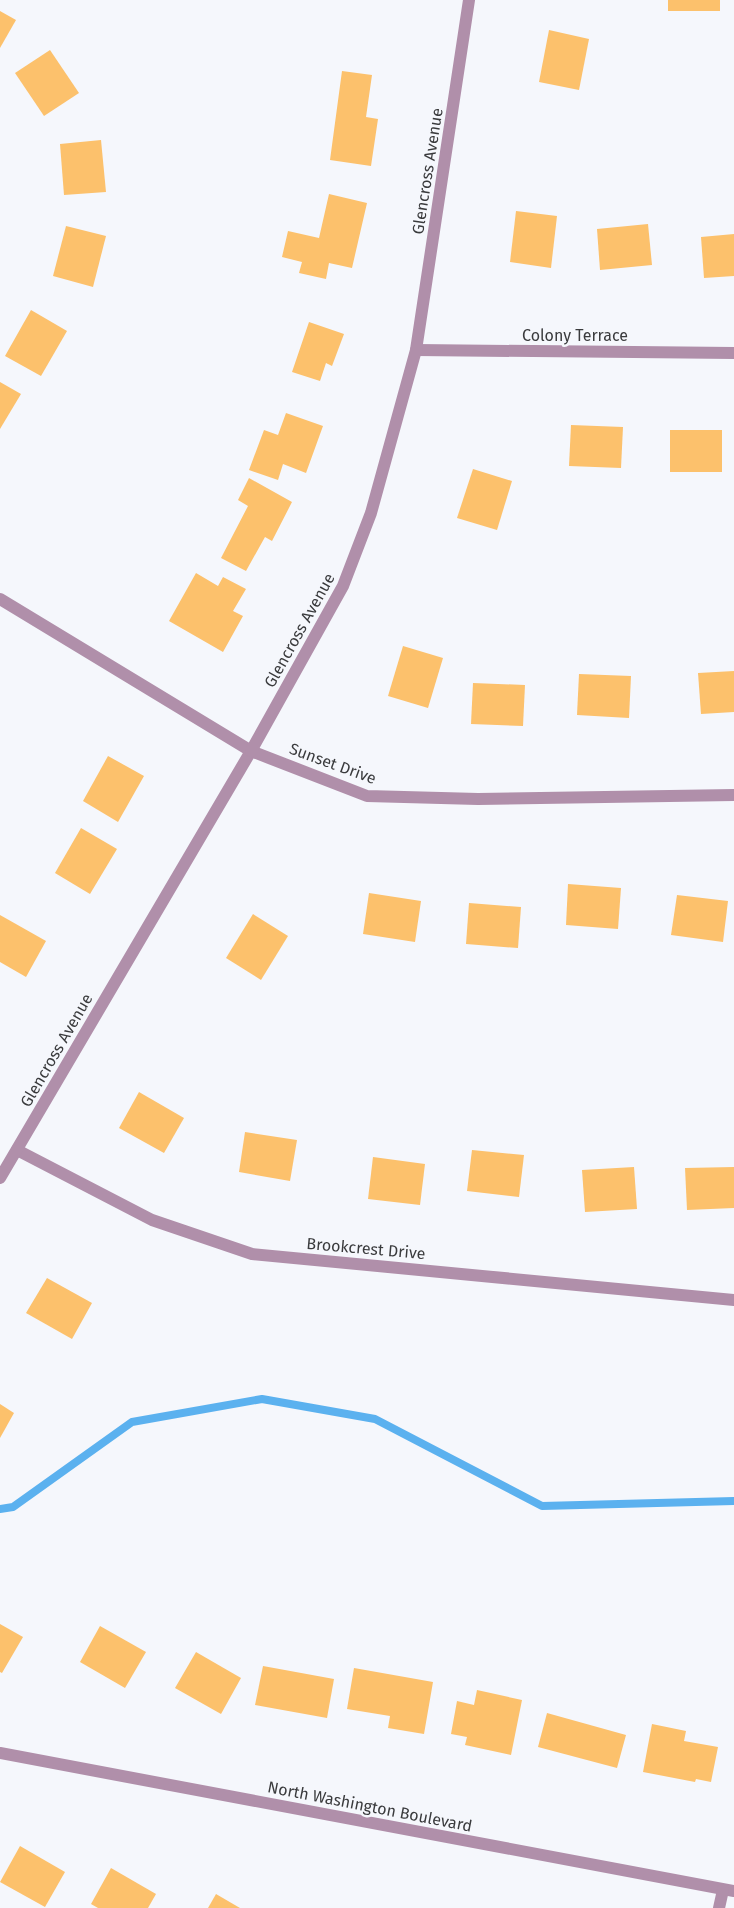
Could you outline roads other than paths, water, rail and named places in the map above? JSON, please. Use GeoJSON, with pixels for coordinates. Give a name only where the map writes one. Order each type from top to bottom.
{"type":"FeatureCollection","features":[{"type":"Feature","properties":{"kind":"street","name":"Glencross Avenue"},"geometry":{"type":"LineString","coordinates":[[0,1178],[251,751],[343,586],[371,513],[416,350],[469,0]]}},
{"type":"Feature","properties":{"kind":"street","name":"Colony Terrace"},"geometry":{"type":"LineString","coordinates":[[416,350],[734,353]]}},
{"type":"Feature","properties":{"kind":"street","name":"Sunset Drive"},"geometry":{"type":"LineString","coordinates":[[0,599],[251,751],[367,796],[478,799],[734,795]]}},
{"type":"Feature","properties":{"kind":"street","name":"Brookcrest Drive"},"geometry":{"type":"LineString","coordinates":[[17,1150],[152,1220],[252,1254],[734,1300]]}},
{"type":"Feature","properties":{"kind":"street","name":"North Washington Boulevard"},"geometry":{"type":"LineString","coordinates":[[0,1753],[729,1890]]}},
{"type":"Feature","properties":{"kind":"street"},"geometry":{"type":"LineString","coordinates":[[719,1908],[729,1890]]}},
{"type":"Feature","properties":{"kind":"waterway"},"geometry":{"type":"LineString","coordinates":[[0,1509],[13,1507],[132,1422],[262,1399],[375,1419],[542,1506],[734,1501]]}}]}
